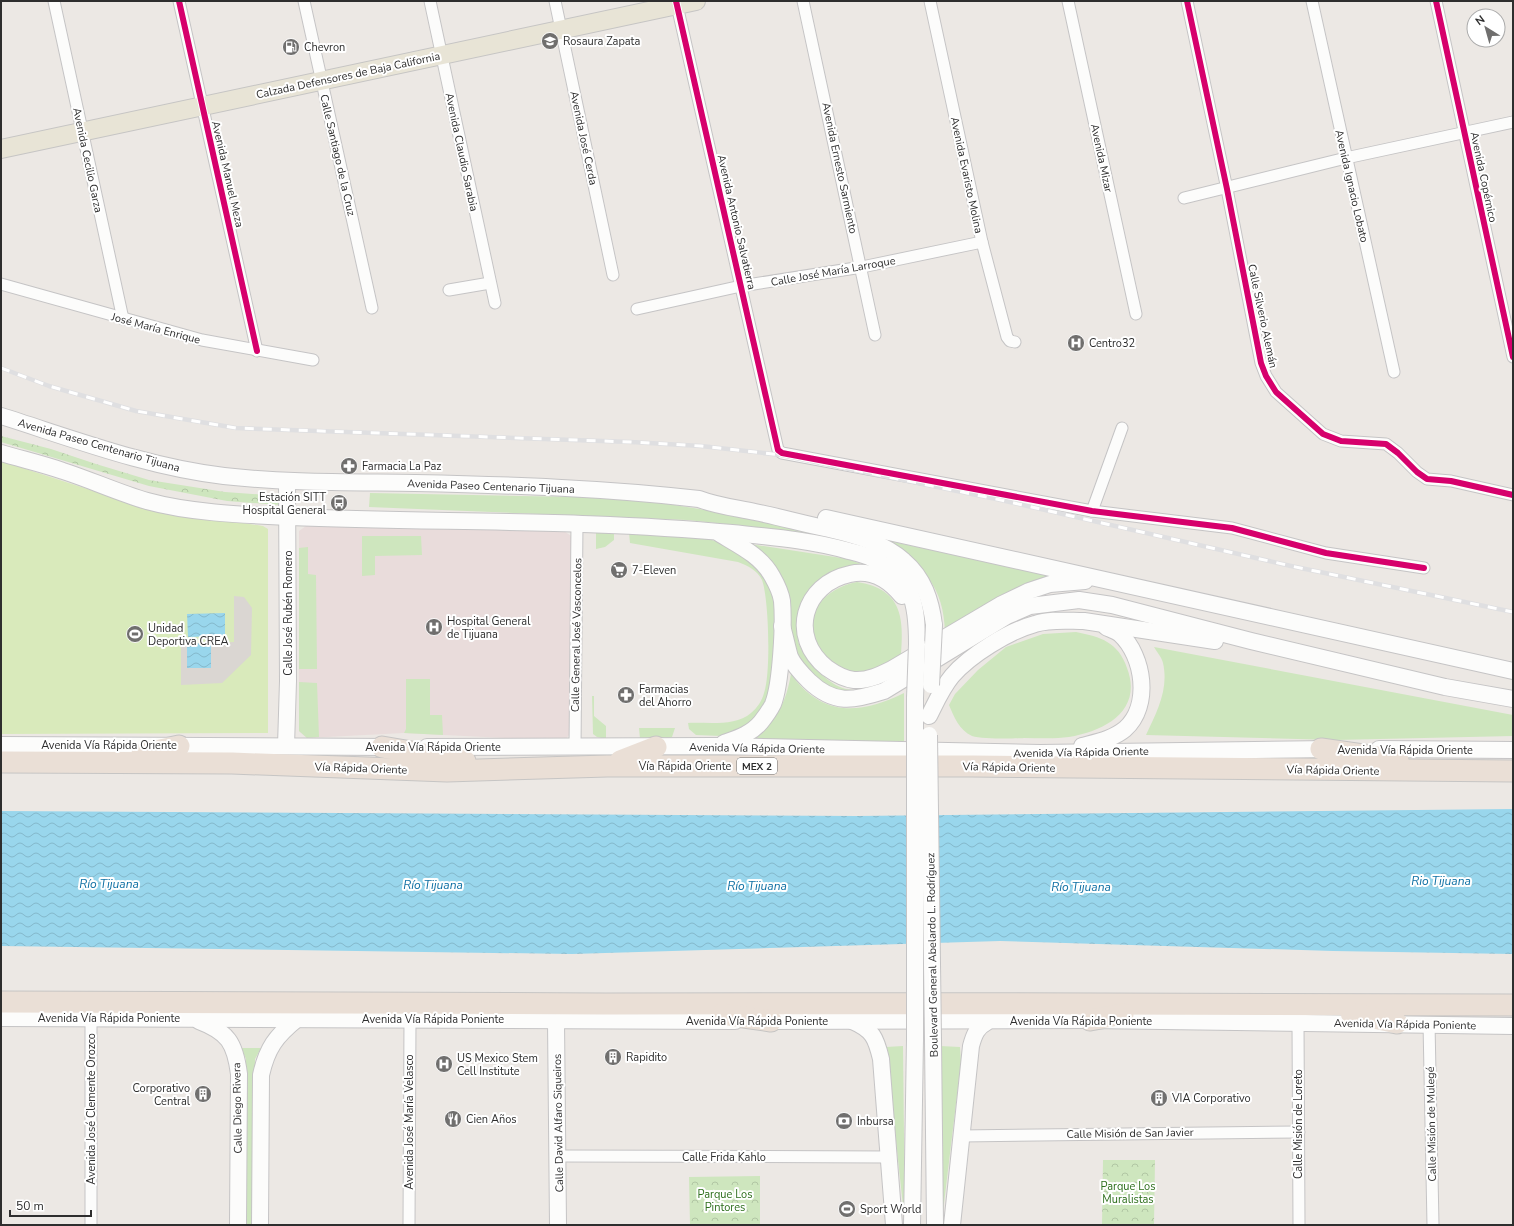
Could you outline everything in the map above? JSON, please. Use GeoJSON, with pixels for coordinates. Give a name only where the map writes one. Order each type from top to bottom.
{"type":"FeatureCollection","features":[{"type":"Feature","properties":{"kind":"highway"},"geometry":{"type":"LineString","coordinates":[[89,762],[126,757],[179,746]]}},
{"type":"Feature","properties":{"kind":"highway"},"geometry":{"type":"LineString","coordinates":[[382,747],[513,769]]}},
{"type":"Feature","properties":{"kind":"highway"},"geometry":{"type":"LineString","coordinates":[[607,766],[656,747]]}},
{"type":"Feature","properties":{"kind":"highway"},"geometry":{"type":"LineString","coordinates":[[1321,749],[1488,772]]}},
{"type":"Feature","properties":{"kind":"highway","name":"Vía Rápida Oriente"},"geometry":{"type":"LineString","coordinates":[[1,762],[240,763],[440,771],[607,766],[972,766],[1488,772],[1513,771]]}},
{"type":"Feature","properties":{"kind":"highway","name":"Avenida Vía Rápida Poniente"},"geometry":{"type":"LineString","coordinates":[[1,1002],[329,1005],[390,1003],[1513,1005]]}},
{"type":"Feature","properties":{"kind":"highway"},"geometry":{"type":"LineString","coordinates":[[652,1004],[771,1021]]}},
{"type":"Feature","properties":{"kind":"highway"},"geometry":{"type":"LineString","coordinates":[[1090,1020],[1184,1004]]}},
{"type":"Feature","properties":{"kind":"highway"},"geometry":{"type":"LineString","coordinates":[[1310,1004],[1397,1023]]}},
{"type":"Feature","properties":{"kind":"main road","name":"Calzada Defensores de Baja California"},"geometry":{"type":"LineString","coordinates":[[1,149],[676,3],[696,1]]}},
{"type":"Feature","properties":{"kind":"main road","name":"Avenida Paseo Centenario Tijuana"},"geometry":{"type":"LineString","coordinates":[[1,416],[144,460],[178,469],[223,476],[287,481],[587,488],[639,492],[699,499],[713,504],[755,512],[844,533],[866,540],[892,552],[904,561],[925,587],[930,599],[934,625],[931,685]]}},
{"type":"Feature","properties":{"kind":"main road"},"geometry":{"type":"LineString","coordinates":[[1,453],[60,470],[148,501],[210,511],[288,516],[467,522],[577,523],[716,531],[823,544],[870,557],[889,567],[905,583],[915,602],[917,628]]}},
{"type":"Feature","properties":{"kind":"main road","name":"Calle José Rubén Romero"},"geometry":{"type":"LineString","coordinates":[[286,746],[288,680],[287,481]]}},
{"type":"Feature","properties":{"kind":"main road"},"geometry":{"type":"LineString","coordinates":[[699,499],[717,497],[837,520],[1098,580],[1513,671]]}},
{"type":"Feature","properties":{"kind":"main road"},"geometry":{"type":"LineString","coordinates":[[715,746],[747,734],[760,723],[772,705],[778,687],[782,626],[782,600],[772,576],[752,553],[716,531]]}},
{"type":"Feature","properties":{"kind":"main road"},"geometry":{"type":"LineString","coordinates":[[917,628],[905,600],[895,587],[881,577],[866,572],[841,576],[830,581],[819,589],[811,600],[804,624],[809,648],[824,666],[846,678],[865,680],[892,670],[1002,604],[1029,591],[1050,584],[1098,580]]}},
{"type":"Feature","properties":{"kind":"main road"},"geometry":{"type":"LineString","coordinates":[[782,626],[790,657],[802,674],[824,694],[842,699],[867,696],[884,691],[1007,616],[1030,606],[1060,601],[1079,600],[1112,605],[1252,641],[1445,687],[1513,699]]}},
{"type":"Feature","properties":{"kind":"main road"},"geometry":{"type":"LineString","coordinates":[[929,716],[942,690],[953,675],[984,649],[1011,633],[1036,623],[1063,620],[1213,641],[1252,641]]}},
{"type":"Feature","properties":{"kind":"main road"},"geometry":{"type":"LineString","coordinates":[[1040,753],[1076,748],[1106,740],[1124,729],[1133,719],[1142,696],[1139,667],[1132,650],[1119,634],[1099,624]]}},
{"type":"Feature","properties":{"kind":"main road","name":"Boulevard General Abelardo L. Rodríguez"},"geometry":{"type":"LineString","coordinates":[[917,628],[915,698],[922,735],[933,1040],[935,1225]]}},
{"type":"Feature","properties":{"kind":"main road","name":"Boulevard General Abelardo L. Rodríguez"},"geometry":{"type":"LineString","coordinates":[[912,1225],[922,735],[929,716],[931,685]]}},
{"type":"Feature","properties":{"kind":"main road","name":"Avenida Vía Rápida Oriente"},"geometry":{"type":"LineString","coordinates":[[1,745],[575,748],[715,746],[1040,753],[1321,749],[1513,750]]}},
{"type":"Feature","properties":{"kind":"main road","name":"Avenida Vía Rápida Poniente"},"geometry":{"type":"LineString","coordinates":[[1,1018],[410,1018],[556,1021],[987,1022],[1090,1020],[1397,1023],[1508,1026]]}},
{"type":"Feature","properties":{"kind":"main road","name":"Calle Diego Rivera"},"geometry":{"type":"LineString","coordinates":[[190,1018],[220,1031],[230,1041],[236,1054],[239,1074],[238,1225]]}},
{"type":"Feature","properties":{"kind":"main road","name":"Calle Diego Rivera"},"geometry":{"type":"LineString","coordinates":[[260,1225],[261,1075],[267,1055],[275,1039],[297,1019]]}},
{"type":"Feature","properties":{"kind":"main road","name":"Calle David Alfaro Siqueiros"},"geometry":{"type":"LineString","coordinates":[[556,1021],[559,1156],[558,1225]]}},
{"type":"Feature","properties":{"kind":"main road"},"geometry":{"type":"LineString","coordinates":[[852,1021],[863,1026],[876,1040],[881,1059],[894,1225]]}},
{"type":"Feature","properties":{"kind":"main road"},"geometry":{"type":"LineString","coordinates":[[952,1225],[971,1046],[974,1034],[980,1025],[987,1022]]}},
{"type":"Feature","properties":{"kind":"main road"},"geometry":{"type":"LineString","coordinates":[[1508,1026],[1513,1037]]}},
{"type":"Feature","properties":{"kind":"street","name":"Avenida Cecilio Garza"},"geometry":{"type":"LineString","coordinates":[[54,1],[123,319]]}},
{"type":"Feature","properties":{"kind":"street","name":"Avenida Manuel Meza"},"geometry":{"type":"LineString","coordinates":[[179,1],[257,351]]}},
{"type":"Feature","properties":{"kind":"street","name":"Calle Santiago de la Cruz"},"geometry":{"type":"LineString","coordinates":[[304,1],[372,308]]}},
{"type":"Feature","properties":{"kind":"street","name":"Avenida Claudio Sarabia"},"geometry":{"type":"LineString","coordinates":[[430,1],[494,303]]}},
{"type":"Feature","properties":{"kind":"street","name":"Avenida José Cerda"},"geometry":{"type":"LineString","coordinates":[[555,1],[613,275]]}},
{"type":"Feature","properties":{"kind":"street","name":"Avenida Ernesto Sarmiento"},"geometry":{"type":"LineString","coordinates":[[803,1],[862,267],[875,335]]}},
{"type":"Feature","properties":{"kind":"street","name":"Avenida Evaristo Molina"},"geometry":{"type":"LineString","coordinates":[[930,1],[982,242],[1007,337],[1010,341],[1015,342]]}},
{"type":"Feature","properties":{"kind":"street","name":"Avenida Mizar"},"geometry":{"type":"LineString","coordinates":[[1068,1],[1136,314]]}},
{"type":"Feature","properties":{"kind":"street","name":"Calle Silverio Alemán"},"geometry":{"type":"LineString","coordinates":[[1187,1],[1227,189],[1261,363],[1266,376],[1276,392],[1323,434],[1341,442],[1386,444],[1427,479],[1451,482],[1513,495]]}},
{"type":"Feature","properties":{"kind":"street","name":"Avenida Ignacio Lobato"},"geometry":{"type":"LineString","coordinates":[[1312,1],[1394,372]]}},
{"type":"Feature","properties":{"kind":"street","name":"Avenida Copérnico"},"geometry":{"type":"LineString","coordinates":[[1436,1],[1513,357]]}},
{"type":"Feature","properties":{"kind":"street","name":"Avenida Antonio Salvatierra"},"geometry":{"type":"LineString","coordinates":[[676,3],[777,448],[782,453],[1092,511]]}},
{"type":"Feature","properties":{"kind":"street"},"geometry":{"type":"LineString","coordinates":[[1184,198],[1227,189],[1346,158],[1513,122]]}},
{"type":"Feature","properties":{"kind":"street","name":"Calle José María Larroque"},"geometry":{"type":"LineString","coordinates":[[637,309],[741,286],[862,267],[982,242]]}},
{"type":"Feature","properties":{"kind":"street"},"geometry":{"type":"LineString","coordinates":[[449,290],[490,283]]}},
{"type":"Feature","properties":{"kind":"street","name":"José María Enrique"},"geometry":{"type":"LineString","coordinates":[[1,284],[202,340],[313,360]]}},
{"type":"Feature","properties":{"kind":"street"},"geometry":{"type":"LineString","coordinates":[[1122,428],[1092,511],[1232,528],[1326,554],[1424,568]]}},
{"type":"Feature","properties":{"kind":"street","name":"Calle General José Vasconcelos"},"geometry":{"type":"LineString","coordinates":[[575,748],[577,523]]}},
{"type":"Feature","properties":{"kind":"street","name":"Avenida José Clemente Orozco"},"geometry":{"type":"LineString","coordinates":[[91,1018],[91,1225]]}},
{"type":"Feature","properties":{"kind":"street","name":"Avenida José María Velasco"},"geometry":{"type":"LineString","coordinates":[[408,1225],[410,1018]]}},
{"type":"Feature","properties":{"kind":"street","name":"Calle Misión de Loreto"},"geometry":{"type":"LineString","coordinates":[[1298,1022],[1299,1225]]}},
{"type":"Feature","properties":{"kind":"street","name":"Calle Misión de Mulegé"},"geometry":{"type":"LineString","coordinates":[[1429,1024],[1433,1225]]}},
{"type":"Feature","properties":{"kind":"street","name":"Calle Misión de San Javier"},"geometry":{"type":"LineString","coordinates":[[961,1136],[1298,1132]]}},
{"type":"Feature","properties":{"kind":"street","name":"Calle Frida Kahlo"},"geometry":{"type":"LineString","coordinates":[[559,1156],[889,1157]]}},
{"type":"Feature","properties":{"kind":"shaded area","name":"Hospital General de Tijuana"},"geometry":{"type":"Polygon","coordinates":[[[309,524],[564,531],[571,536],[569,735],[564,741],[404,733],[307,738],[299,731],[299,531],[309,524]]]}},
{"type":"Feature","properties":{"kind":"shaded area"},"geometry":{"type":"Polygon","coordinates":[[[234,596],[244,597],[252,608],[251,655],[222,683],[181,685],[181,643],[187,643],[187,668],[211,667],[211,643],[234,642],[234,596]]]}},
{"type":"Feature","properties":{"kind":"green space"},"geometry":{"type":"Polygon","coordinates":[[[1,436],[51,449],[149,480],[225,492],[280,496],[280,505],[227,501],[149,486],[1,442],[1,436]]]}},
{"type":"Feature","properties":{"kind":"green space","name":"Unidad Deportiva CREA"},"geometry":{"type":"Polygon","coordinates":[[[1,461],[146,508],[263,526],[268,529],[268,733],[1,734],[1,461]]]}},
{"type":"Feature","properties":{"kind":"green space"},"geometry":{"type":"Polygon","coordinates":[[[370,493],[630,498],[750,517],[859,543],[839,542],[755,527],[687,520],[369,507],[370,493]]]}},
{"type":"Feature","properties":{"kind":"green space"},"geometry":{"type":"Polygon","coordinates":[[[614,532],[614,540],[605,547],[596,549],[596,533],[614,532]]]}},
{"type":"Feature","properties":{"kind":"green space"},"geometry":{"type":"Polygon","coordinates":[[[629,533],[705,538],[722,543],[761,567],[774,598],[778,631],[769,700],[757,717],[743,730],[721,736],[696,735],[689,729],[688,723],[721,723],[737,720],[751,713],[761,702],[768,670],[768,619],[762,580],[755,571],[738,562],[630,543],[629,533]]]}},
{"type":"Feature","properties":{"kind":"green space"},"geometry":{"type":"Polygon","coordinates":[[[362,536],[421,536],[422,555],[375,556],[375,575],[362,576],[362,536]]]}},
{"type":"Feature","properties":{"kind":"green space"},"geometry":{"type":"Polygon","coordinates":[[[889,541],[1052,576],[945,633],[944,617],[936,590],[912,560],[889,541]]]}},
{"type":"Feature","properties":{"kind":"green space"},"geometry":{"type":"Polygon","coordinates":[[[750,544],[848,559],[869,567],[847,570],[797,622],[798,641],[805,656],[817,670],[824,677],[839,687],[861,690],[840,693],[832,690],[817,680],[804,667],[791,644],[788,635],[783,584],[780,575],[770,559],[750,544]]]}},
{"type":"Feature","properties":{"kind":"green space"},"geometry":{"type":"Polygon","coordinates":[[[308,547],[308,574],[316,575],[317,669],[299,669],[299,548],[308,547]]]}},
{"type":"Feature","properties":{"kind":"green space"},"geometry":{"type":"Polygon","coordinates":[[[857,582],[883,591],[891,598],[897,607],[902,629],[901,656],[875,670],[860,674],[850,673],[840,669],[832,663],[817,648],[812,634],[812,622],[815,612],[820,604],[827,596],[836,590],[857,582]]]}},
{"type":"Feature","properties":{"kind":"green space"},"geometry":{"type":"Polygon","coordinates":[[[1076,632],[1093,636],[1108,642],[1119,652],[1123,659],[1131,683],[1130,696],[1125,707],[1118,716],[1108,724],[1096,730],[1069,737],[1058,738],[983,738],[972,736],[960,727],[949,705],[955,694],[978,670],[1006,647],[1043,634],[1076,632]]]}},
{"type":"Feature","properties":{"kind":"green space"},"geometry":{"type":"Polygon","coordinates":[[[1154,647],[1513,715],[1513,736],[1335,740],[1146,735],[1161,700],[1164,682],[1161,657],[1154,647]]]}},
{"type":"Feature","properties":{"kind":"green space"},"geometry":{"type":"Polygon","coordinates":[[[791,674],[803,688],[815,698],[829,705],[842,708],[857,708],[872,705],[904,693],[904,741],[750,741],[767,726],[778,712],[786,695],[791,674]]]}},
{"type":"Feature","properties":{"kind":"green space"},"geometry":{"type":"Polygon","coordinates":[[[406,679],[430,679],[430,715],[442,715],[443,735],[404,733],[406,729],[406,679]]]}},
{"type":"Feature","properties":{"kind":"green space"},"geometry":{"type":"Polygon","coordinates":[[[299,682],[317,683],[319,737],[307,738],[299,731],[299,682]]]}},
{"type":"Feature","properties":{"kind":"green space"},"geometry":{"type":"Polygon","coordinates":[[[592,696],[594,696],[594,716],[606,726],[606,739],[597,737],[593,734],[592,696]]]}},
{"type":"Feature","properties":{"kind":"green space"},"geometry":{"type":"Polygon","coordinates":[[[639,728],[675,728],[672,737],[668,739],[640,739],[639,728]]]}},
{"type":"Feature","properties":{"kind":"green space"},"geometry":{"type":"Polygon","coordinates":[[[903,1046],[905,1225],[886,1047],[903,1046]]]}},
{"type":"Feature","properties":{"kind":"green space"},"geometry":{"type":"Polygon","coordinates":[[[940,1046],[960,1047],[961,1062],[942,1220],[940,1046]]]}},
{"type":"Feature","properties":{"kind":"green space"},"geometry":{"type":"Polygon","coordinates":[[[241,1048],[261,1048],[255,1059],[254,1225],[245,1225],[246,1059],[241,1048]]]}},
{"type":"Feature","properties":{"kind":"green space","name":"Parque Los Muralistas"},"geometry":{"type":"Polygon","coordinates":[[[1103,1160],[1155,1160],[1154,1225],[1102,1225],[1103,1160]]]}},
{"type":"Feature","properties":{"kind":"green space","name":"Parque Los Pintores"},"geometry":{"type":"Polygon","coordinates":[[[760,1176],[760,1225],[690,1225],[689,1177],[760,1176]]]}},
{"type":"Feature","properties":{"kind":"water"},"geometry":{"type":"Polygon","coordinates":[[[225,613],[225,636],[188,637],[187,614],[225,613]]]}},
{"type":"Feature","properties":{"kind":"water"},"geometry":{"type":"Polygon","coordinates":[[[187,643],[211,643],[211,668],[187,668],[187,643]]]}},
{"type":"Feature","properties":{"kind":"water","name":"Rio Tijuana"},"geometry":{"type":"Polygon","coordinates":[[[1513,809],[1513,954],[1333,951],[1000,941],[572,954],[1,946],[1,811],[857,816],[1513,809]]]}},
{"type":"Feature","properties":{"kind":"railway"},"geometry":{"type":"LineString","coordinates":[[1,368],[49,386],[136,411],[236,428],[631,442],[701,446],[781,455],[1001,500],[1291,566],[1513,612]]}},
{"type":"Feature","properties":{"kind":"cycle path"},"geometry":{"type":"LineString","coordinates":[[179,1],[257,351]]}},
{"type":"Feature","properties":{"kind":"cycle path"},"geometry":{"type":"LineString","coordinates":[[676,1],[778,450],[782,453],[1092,511],[1232,528],[1326,553],[1424,568]]}},
{"type":"Feature","properties":{"kind":"cycle path"},"geometry":{"type":"LineString","coordinates":[[1187,1],[1227,189],[1261,363],[1266,376],[1276,392],[1323,434],[1341,441],[1386,444],[1427,479],[1451,481],[1513,495]]}},
{"type":"Feature","properties":{"kind":"cycle path"},"geometry":{"type":"LineString","coordinates":[[1436,1],[1513,357]]}},
{"type":"Feature","properties":{"kind":"place","name":"Rosaura Zapata"},"geometry":{"type":"Point","coordinates":[550,41]}},
{"type":"Feature","properties":{"kind":"place","name":"Chevron"},"geometry":{"type":"Point","coordinates":[291,47]}},
{"type":"Feature","properties":{"kind":"place","name":"Centro32"},"geometry":{"type":"Point","coordinates":[1076,343]}},
{"type":"Feature","properties":{"kind":"place","name":"Farmacia La Paz"},"geometry":{"type":"Point","coordinates":[349,466]}},
{"type":"Feature","properties":{"kind":"place","name":"Estación SITT Hospital General"},"geometry":{"type":"Point","coordinates":[339,503]}},
{"type":"Feature","properties":{"kind":"place","name":"7-Eleven"},"geometry":{"type":"Point","coordinates":[619,570]}},
{"type":"Feature","properties":{"kind":"place","name":"Hospital General de Tijuana"},"geometry":{"type":"Point","coordinates":[434,627]}},
{"type":"Feature","properties":{"kind":"place","name":"Unidad Deportiva CREA"},"geometry":{"type":"Point","coordinates":[135,634]}},
{"type":"Feature","properties":{"kind":"place","name":"Farmacias del Ahorro"},"geometry":{"type":"Point","coordinates":[626,695]}},
{"type":"Feature","properties":{"kind":"place","name":"Rapidito"},"geometry":{"type":"Point","coordinates":[613,1057]}},
{"type":"Feature","properties":{"kind":"place","name":"US Mexico Stem Cell Institute"},"geometry":{"type":"Point","coordinates":[444,1064]}},
{"type":"Feature","properties":{"kind":"place","name":"Corporativo Central"},"geometry":{"type":"Point","coordinates":[203,1094]}},
{"type":"Feature","properties":{"kind":"place","name":"VIA Corporativo"},"geometry":{"type":"Point","coordinates":[1159,1098]}},
{"type":"Feature","properties":{"kind":"place","name":"Cien Años"},"geometry":{"type":"Point","coordinates":[453,1119]}},
{"type":"Feature","properties":{"kind":"place","name":"Inbursa"},"geometry":{"type":"Point","coordinates":[844,1121]}},
{"type":"Feature","properties":{"kind":"place","name":"Sport World"},"geometry":{"type":"Point","coordinates":[847,1209]}},
{"type":"Feature","properties":{"kind":"water label","name":"Río Tijuana"},"geometry":{"type":"Point","coordinates":[109,884]}},
{"type":"Feature","properties":{"kind":"water label","name":"Río Tijuana"},"geometry":{"type":"Point","coordinates":[433,885]}},
{"type":"Feature","properties":{"kind":"water label","name":"Río Tijuana"},"geometry":{"type":"Point","coordinates":[757,886]}},
{"type":"Feature","properties":{"kind":"water label","name":"Río Tijuana"},"geometry":{"type":"Point","coordinates":[1081,887]}}]}
